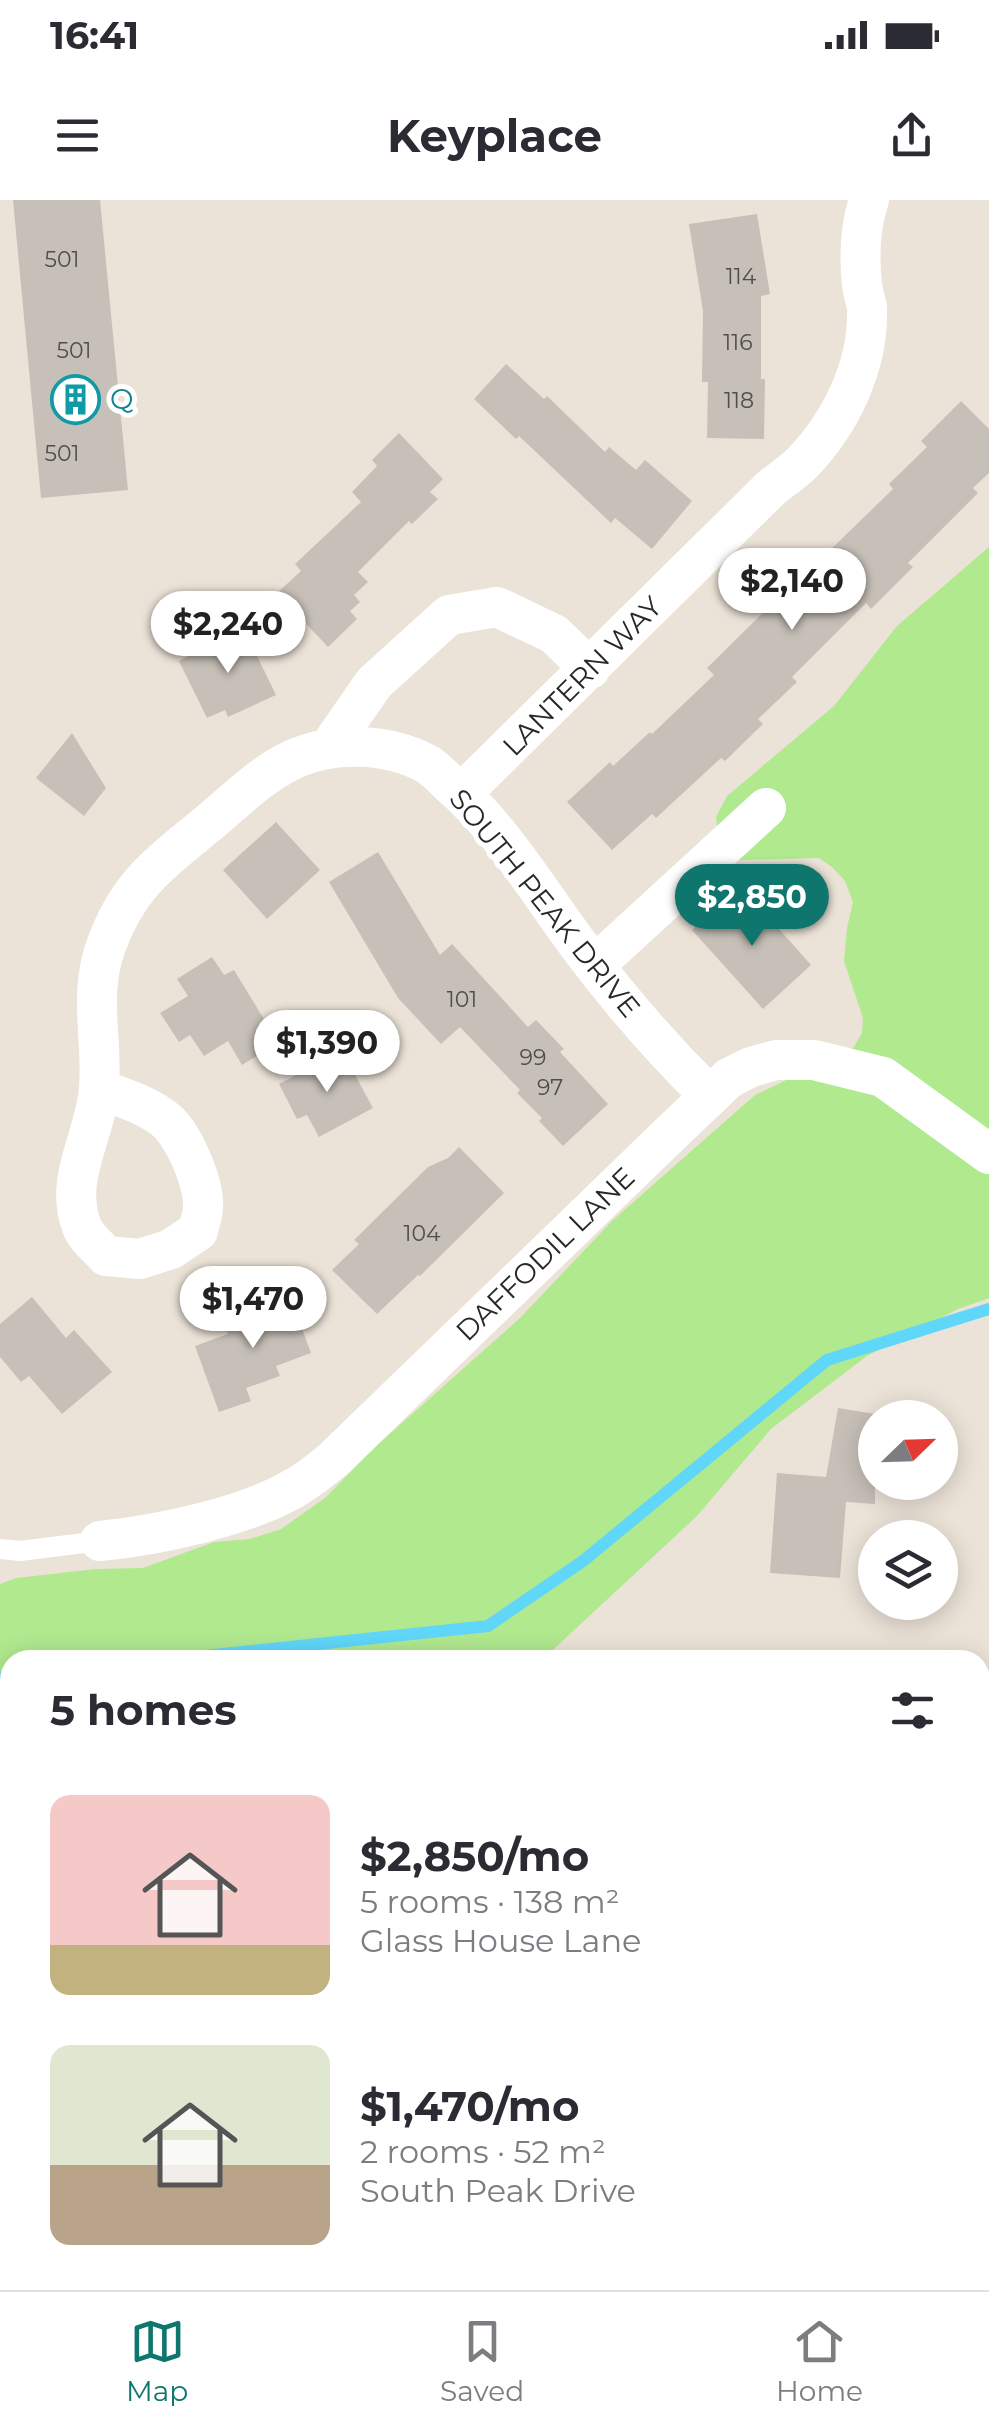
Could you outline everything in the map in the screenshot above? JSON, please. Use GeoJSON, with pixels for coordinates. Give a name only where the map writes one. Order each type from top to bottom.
{"type":"FeatureCollection","features":[{"type":"Feature","properties":{"kind":"street","name":"LANTERN WAY"},"geometry":{"type":"LineString","coordinates":[[462,794],[771,488],[801,464],[831,428],[849,396],[862,351],[867,307],[860,252],[869,200]]}},
{"type":"Feature","properties":{"kind":"street"},"geometry":{"type":"LineString","coordinates":[[329,748],[374,683],[449,615],[497,607],[554,634],[590,668]]}},
{"type":"Feature","properties":{"kind":"street","name":"SOUTH PEAK DRIVE"},"geometry":{"type":"LineString","coordinates":[[100,1089],[95,992],[104,950],[120,911],[145,876],[265,777],[289,762],[329,748],[362,746],[428,764],[462,794],[501,838],[652,1035],[710,1096]]}},
{"type":"Feature","properties":{"kind":"street"},"geometry":{"type":"LineString","coordinates":[[595,965],[766,808]]}},
{"type":"Feature","properties":{"kind":"street","name":"DAFFODIL LANE"},"geometry":{"type":"LineString","coordinates":[[100,1542],[136,1538],[248,1510],[311,1477],[710,1096],[730,1078],[751,1067],[776,1060],[814,1060],[883,1077],[989,1154]]}},
{"type":"Feature","properties":{"kind":"lane"},"geometry":{"type":"LineString","coordinates":[[0,1549],[20,1551],[100,1542]]}},
{"type":"Feature","properties":{"kind":"green space"},"geometry":{"type":"Polygon","coordinates":[[[989,547],[989,1298],[958,1309],[867,1356],[771,1429],[697,1516],[553,1650],[0,1650],[0,1584],[16,1578],[96,1569],[143,1568],[214,1542],[250,1539],[281,1529],[325,1498],[375,1447],[520,1318],[613,1220],[755,1095],[853,1048],[862,1033],[863,1018],[844,961],[853,902],[845,881],[819,858],[738,860],[718,839],[716,817],[727,796],[834,706],[897,626],[989,547]]]}},
{"type":"Feature","properties":{"kind":"building","name":"Q"},"geometry":{"type":"Polygon","coordinates":[[[13,200],[100,200],[128,490],[41,498],[13,200]]]}},
{"type":"Feature","properties":{"kind":"building"},"geometry":{"type":"Polygon","coordinates":[[[757,214],[770,294],[761,296],[764,439],[707,438],[708,382],[702,382],[703,311],[689,224],[757,214]]]}},
{"type":"Feature","properties":{"kind":"building"},"geometry":{"type":"Polygon","coordinates":[[[506,364],[544,399],[547,396],[605,452],[609,447],[636,470],[645,460],[692,501],[652,549],[615,518],[611,523],[474,399],[506,364]]]}},
{"type":"Feature","properties":{"kind":"building"},"geometry":{"type":"Polygon","coordinates":[[[961,401],[989,429],[989,473],[973,488],[978,493],[908,563],[913,567],[871,609],[866,603],[792,677],[797,682],[758,719],[763,724],[725,761],[721,758],[656,818],[652,814],[612,850],[567,802],[610,762],[613,766],[652,734],[714,675],[707,668],[820,551],[824,556],[893,489],[889,484],[927,447],[921,441],[961,401]]]}},
{"type":"Feature","properties":{"kind":"building"},"geometry":{"type":"Polygon","coordinates":[[[399,433],[443,479],[430,492],[438,499],[412,524],[409,521],[358,572],[368,582],[354,595],[360,602],[350,611],[357,619],[328,647],[277,593],[301,571],[295,564],[361,502],[352,492],[377,466],[372,460],[399,433]]]}},
{"type":"Feature","properties":{"kind":"building"},"geometry":{"type":"Polygon","coordinates":[[[243,627],[276,695],[228,717],[225,710],[207,718],[179,661],[243,627]]]}},
{"type":"Feature","properties":{"kind":"building"},"geometry":{"type":"Polygon","coordinates":[[[72,733],[106,788],[84,816],[36,778],[72,733]]]}},
{"type":"Feature","properties":{"kind":"building"},"geometry":{"type":"Polygon","coordinates":[[[276,822],[320,870],[267,919],[223,870],[276,822]]]}},
{"type":"Feature","properties":{"kind":"building"},"geometry":{"type":"Polygon","coordinates":[[[378,852],[440,955],[452,944],[528,1027],[536,1020],[608,1104],[563,1146],[517,1093],[520,1090],[460,1027],[441,1044],[398,998],[329,882],[378,852]]]}},
{"type":"Feature","properties":{"kind":"building"},"geometry":{"type":"Polygon","coordinates":[[[737,890],[759,914],[763,911],[811,965],[763,1009],[692,930],[737,890]]]}},
{"type":"Feature","properties":{"kind":"building"},"geometry":{"type":"Polygon","coordinates":[[[212,957],[224,975],[234,970],[264,1019],[259,1023],[273,1046],[242,1065],[228,1041],[204,1056],[190,1035],[179,1042],[160,1013],[188,996],[177,979],[212,957]]]}},
{"type":"Feature","properties":{"kind":"building"},"geometry":{"type":"Polygon","coordinates":[[[335,1055],[340,1064],[347,1060],[373,1108],[319,1137],[307,1115],[297,1119],[279,1084],[335,1055]]]}},
{"type":"Feature","properties":{"kind":"building"},"geometry":{"type":"Polygon","coordinates":[[[459,1147],[504,1193],[377,1314],[332,1270],[359,1244],[354,1240],[428,1167],[448,1158],[459,1147]]]}},
{"type":"Feature","properties":{"kind":"building"},"geometry":{"type":"Polygon","coordinates":[[[288,1291],[311,1353],[276,1366],[280,1376],[246,1388],[251,1401],[219,1412],[195,1346],[228,1334],[224,1325],[257,1313],[253,1304],[288,1291]]]}},
{"type":"Feature","properties":{"kind":"building"},"geometry":{"type":"Polygon","coordinates":[[[32,1297],[66,1338],[74,1330],[112,1372],[62,1414],[29,1376],[21,1382],[0,1357],[0,1324],[32,1297]]]}},
{"type":"Feature","properties":{"kind":"building"},"geometry":{"type":"Polygon","coordinates":[[[838,1408],[858,1411],[858,1500],[875,1500],[875,1504],[846,1502],[840,1578],[770,1573],[777,1473],[826,1477],[838,1408]]]}},
{"type":"Feature","properties":{"kind":"waterway"},"geometry":{"type":"LineString","coordinates":[[261,1650],[488,1626],[583,1561],[827,1360],[989,1309]]}},
{"type":"Feature","properties":{"kind":"place","name":"Q"},"geometry":{"type":"Point","coordinates":[75,399]}}]}
